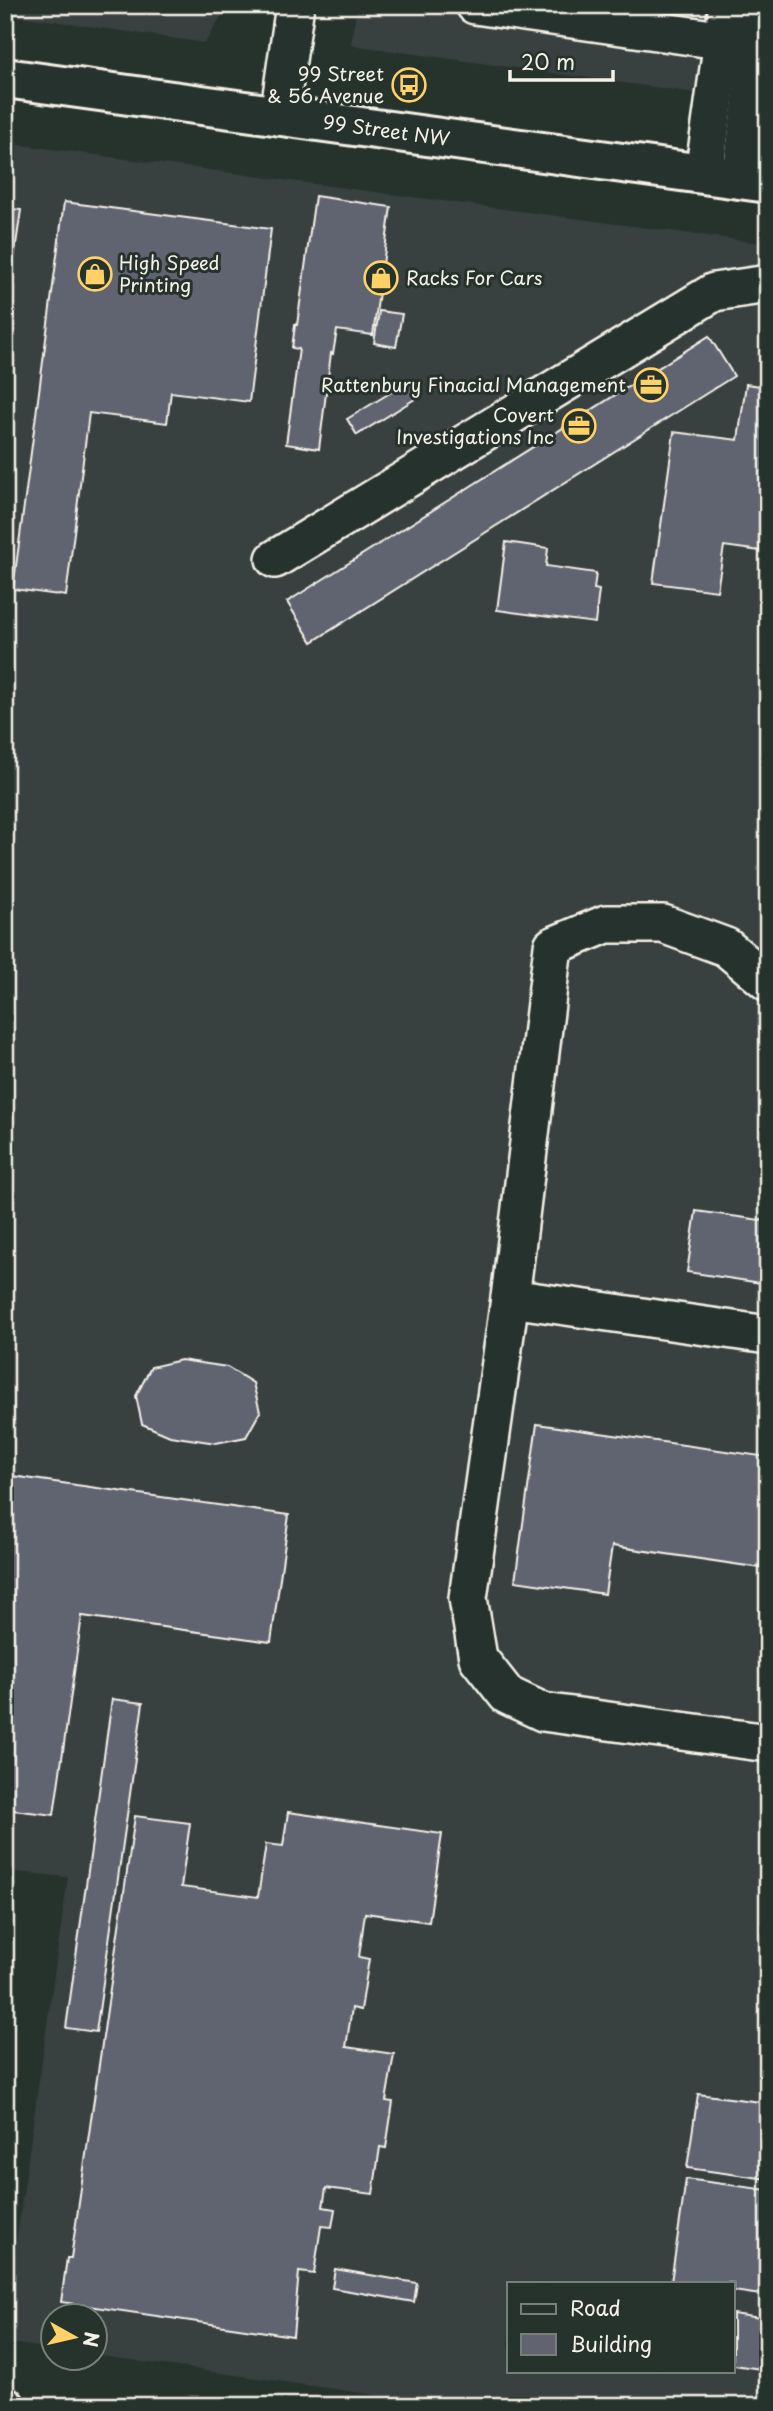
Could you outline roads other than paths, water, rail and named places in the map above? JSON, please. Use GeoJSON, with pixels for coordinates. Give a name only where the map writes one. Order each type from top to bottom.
{"type":"FeatureCollection","features":[{"type":"Feature","properties":{"kind":"main road","name":"99 Street NW"},"geometry":{"type":"LineString","coordinates":[[5,78],[737,179]]}},
{"type":"Feature","properties":{"kind":"street"},"geometry":{"type":"LineString","coordinates":[[279,116],[295,5]]}},
{"type":"Feature","properties":{"kind":"street"},"geometry":{"type":"LineString","coordinates":[[475,5],[725,23],[763,47]]}},
{"type":"Feature","properties":{"kind":"street"},"geometry":{"type":"LineString","coordinates":[[737,179],[763,47],[764,5]]}},
{"type":"Feature","properties":{"kind":"street"},"geometry":{"type":"LineString","coordinates":[[725,23],[737,179]]}},
{"type":"Feature","properties":{"kind":"street"},"geometry":{"type":"LineString","coordinates":[[275,559],[714,292],[768,284]]}},
{"type":"Feature","properties":{"kind":"street"},"geometry":{"type":"LineString","coordinates":[[768,982],[726,947],[663,924],[606,924],[553,946],[510,1298],[468,1598],[478,1658],[507,1695],[543,1712],[768,1743]]}},
{"type":"Feature","properties":{"kind":"street"},"geometry":{"type":"LineString","coordinates":[[510,1298],[768,1335]]}},
{"type":"Feature","properties":{"kind":"place","name":"99 Street & 56 Avenue"},"geometry":{"type":"Point","coordinates":[409,85]}},
{"type":"Feature","properties":{"kind":"place","name":"High Speed Printing"},"geometry":{"type":"Point","coordinates":[95,274]}},
{"type":"Feature","properties":{"kind":"place","name":"Racks For Cars"},"geometry":{"type":"Point","coordinates":[381,278]}},
{"type":"Feature","properties":{"kind":"place","name":"Rattenbury Finacial Management"},"geometry":{"type":"Point","coordinates":[651,385]}},
{"type":"Feature","properties":{"kind":"place","name":"Covert Investigations Inc"},"geometry":{"type":"Point","coordinates":[579,426]}}]}
